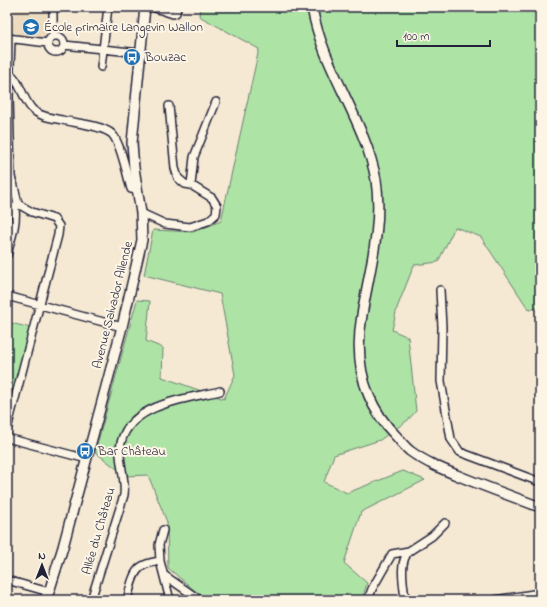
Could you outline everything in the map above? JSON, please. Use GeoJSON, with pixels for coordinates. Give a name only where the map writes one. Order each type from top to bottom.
{"type":"FeatureCollection","features":[{"type":"Feature","properties":{"kind":"main road","name":"Avenue Salvador Allende"},"geometry":{"type":"LineString","coordinates":[[46,596],[63,547],[87,459],[122,327],[142,240],[141,213],[132,143],[145,7]]}},
{"type":"Feature","properties":{"kind":"main road"},"geometry":{"type":"LineString","coordinates":[[312,7],[314,22],[324,52],[354,117],[371,160],[376,181],[378,221],[373,260],[360,332],[360,364],[363,379],[374,408],[391,431],[409,450],[432,464],[477,484],[540,507]]}},
{"type":"Feature","properties":{"kind":"street"},"geometry":{"type":"LineString","coordinates":[[48,43],[53,36],[54,7]]}},
{"type":"Feature","properties":{"kind":"street"},"geometry":{"type":"LineString","coordinates":[[101,66],[108,7]]}},
{"type":"Feature","properties":{"kind":"street"},"geometry":{"type":"LineString","coordinates":[[152,7],[173,14],[176,13],[177,7]]}},
{"type":"Feature","properties":{"kind":"street"},"geometry":{"type":"LineString","coordinates":[[53,36],[61,38],[64,45]]}},
{"type":"Feature","properties":{"kind":"street"},"geometry":{"type":"LineString","coordinates":[[7,255],[14,228],[14,186],[11,177],[10,74],[8,38],[48,43]]}},
{"type":"Feature","properties":{"kind":"street"},"geometry":{"type":"LineString","coordinates":[[48,43],[49,47],[55,52],[62,49],[64,45]]}},
{"type":"Feature","properties":{"kind":"street"},"geometry":{"type":"LineString","coordinates":[[64,45],[140,54]]}},
{"type":"Feature","properties":{"kind":"street"},"geometry":{"type":"LineString","coordinates":[[10,74],[14,76],[32,110],[41,115],[101,129],[112,135],[118,147],[131,189],[137,190]]}},
{"type":"Feature","properties":{"kind":"street"},"geometry":{"type":"LineString","coordinates":[[191,185],[194,157],[216,102]]}},
{"type":"Feature","properties":{"kind":"street"},"geometry":{"type":"LineString","coordinates":[[141,213],[165,224],[190,227],[208,221],[216,214],[217,206],[212,198],[191,185],[185,184],[178,178],[175,168],[169,106]]}},
{"type":"Feature","properties":{"kind":"street"},"geometry":{"type":"LineString","coordinates":[[11,177],[7,186],[8,197],[13,208]]}},
{"type":"Feature","properties":{"kind":"street"},"geometry":{"type":"LineString","coordinates":[[7,429],[41,305],[58,235],[58,226],[54,219],[13,208]]}},
{"type":"Feature","properties":{"kind":"street"},"geometry":{"type":"LineString","coordinates":[[13,208],[32,212]]}},
{"type":"Feature","properties":{"kind":"street"},"geometry":{"type":"LineString","coordinates":[[440,290],[442,326],[441,381],[451,439],[460,452],[540,482]]}},
{"type":"Feature","properties":{"kind":"street"},"geometry":{"type":"LineString","coordinates":[[7,296],[122,327]]}},
{"type":"Feature","properties":{"kind":"street","name":"Allée du Château"},"geometry":{"type":"LineString","coordinates":[[90,600],[124,494],[125,485],[120,461],[120,449],[125,430],[137,417],[155,407],[220,391]]}},
{"type":"Feature","properties":{"kind":"street"},"geometry":{"type":"LineString","coordinates":[[7,438],[87,459]]}},
{"type":"Feature","properties":{"kind":"street"},"geometry":{"type":"LineString","coordinates":[[405,600],[403,563],[405,555],[432,536],[445,523]]}},
{"type":"Feature","properties":{"kind":"street"},"geometry":{"type":"LineString","coordinates":[[163,530],[159,545],[160,561],[170,600]]}},
{"type":"Feature","properties":{"kind":"street"},"geometry":{"type":"LineString","coordinates":[[368,600],[377,578],[392,554],[409,551]]}},
{"type":"Feature","properties":{"kind":"street"},"geometry":{"type":"LineString","coordinates":[[127,600],[133,581],[139,569],[144,565],[160,561]]}},
{"type":"Feature","properties":{"kind":"street"},"geometry":{"type":"LineString","coordinates":[[164,575],[200,600]]}},
{"type":"Feature","properties":{"kind":"street"},"geometry":{"type":"LineString","coordinates":[[7,580],[46,596]]}},
{"type":"Feature","properties":{"kind":"street"},"geometry":{"type":"LineString","coordinates":[[495,600],[540,593]]}},
{"type":"Feature","properties":{"kind":"shaded area","name":"École primaire Langevin Wallon"},"geometry":{"type":"Polygon","coordinates":[[[26,7],[48,7],[47,19],[49,20],[50,35],[47,39],[12,35],[15,8],[26,9],[26,7]]]}},
{"type":"Feature","properties":{"kind":"green space"},"geometry":{"type":"Polygon","coordinates":[[[200,7],[540,7],[540,307],[529,310],[481,237],[455,227],[438,262],[414,265],[397,308],[392,330],[408,337],[416,411],[408,420],[380,440],[334,455],[324,482],[347,493],[403,471],[425,480],[361,512],[344,563],[367,583],[362,600],[206,600],[168,568],[167,522],[148,475],[126,476],[95,452],[137,300],[150,301],[146,341],[163,348],[162,377],[224,399],[235,375],[220,294],[144,275],[153,230],[193,232],[221,221],[259,49],[199,16],[200,7]]]}},
{"type":"Feature","properties":{"kind":"green space"},"geometry":{"type":"Polygon","coordinates":[[[7,322],[31,328],[7,413],[7,322]]]}},
{"type":"Feature","properties":{"kind":"place","name":"École primaire Langevin Wallon"},"geometry":{"type":"Point","coordinates":[31,27]}},
{"type":"Feature","properties":{"kind":"place","name":"Bouzac"},"geometry":{"type":"Point","coordinates":[132,57]}},
{"type":"Feature","properties":{"kind":"place","name":"Bar Château"},"geometry":{"type":"Point","coordinates":[85,451]}}]}
